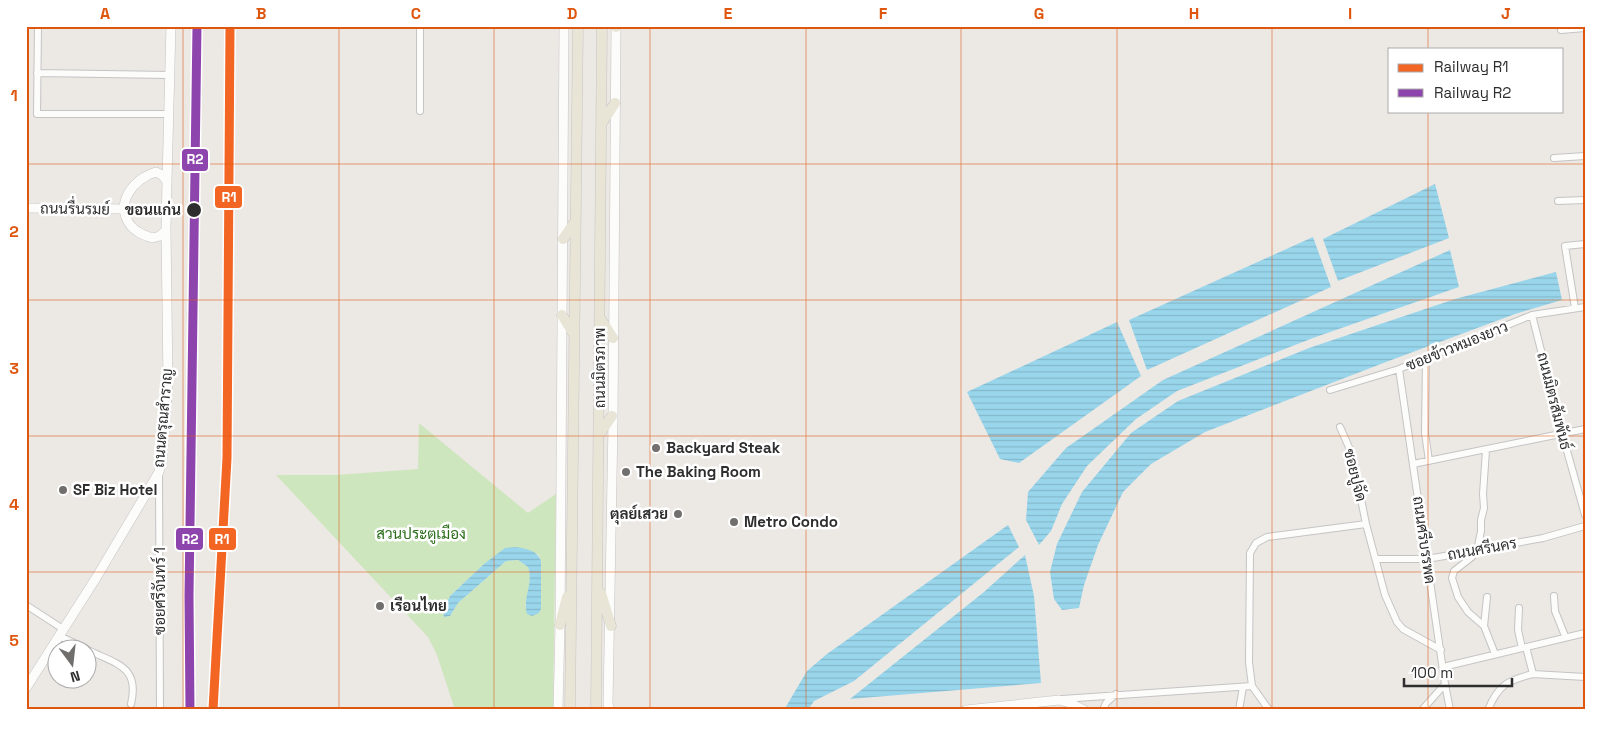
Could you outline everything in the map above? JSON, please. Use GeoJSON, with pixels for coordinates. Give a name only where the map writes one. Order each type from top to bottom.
{"type":"FeatureCollection","features":[{"type":"Feature","properties":{"kind":"main road"},"geometry":{"type":"LineString","coordinates":[[152,238],[160,236],[166,230],[166,150],[169,114],[170,26]]}},
{"type":"Feature","properties":{"kind":"main road"},"geometry":{"type":"LineString","coordinates":[[558,710],[564,26]]}},
{"type":"Feature","properties":{"kind":"main road","name":"ถนนมิตรภาพ"},"geometry":{"type":"LineString","coordinates":[[570,710],[578,26]]}},
{"type":"Feature","properties":{"kind":"main road","name":"ถนนมิตรภาพ"},"geometry":{"type":"LineString","coordinates":[[596,710],[602,26]]}},
{"type":"Feature","properties":{"kind":"main road","name":"ถนนมิตรภาพ"},"geometry":{"type":"LineString","coordinates":[[609,708],[615,26]]}},
{"type":"Feature","properties":{"kind":"main road"},"geometry":{"type":"LineString","coordinates":[[602,124],[615,103]]}},
{"type":"Feature","properties":{"kind":"main road"},"geometry":{"type":"LineString","coordinates":[[166,150],[160,163],[132,186],[126,195],[125,209],[132,227],[140,234],[152,238],[160,244],[166,253]]}},
{"type":"Feature","properties":{"kind":"main road"},"geometry":{"type":"LineString","coordinates":[[148,174],[156,172],[162,175],[166,181]]}},
{"type":"Feature","properties":{"kind":"main road","name":"ถนนรื่นรมย์"},"geometry":{"type":"LineString","coordinates":[[26,208],[125,209]]}},
{"type":"Feature","properties":{"kind":"main road"},"geometry":{"type":"LineString","coordinates":[[563,239],[575,222]]}},
{"type":"Feature","properties":{"kind":"main road","name":"ถนนดรุณสำราญ"},"geometry":{"type":"LineString","coordinates":[[26,688],[96,578],[159,472],[162,460],[168,383],[166,230]]}},
{"type":"Feature","properties":{"kind":"main road"},"geometry":{"type":"LineString","coordinates":[[562,315],[574,334]]}},
{"type":"Feature","properties":{"kind":"main road"},"geometry":{"type":"LineString","coordinates":[[600,318],[613,338]]}},
{"type":"Feature","properties":{"kind":"main road"},"geometry":{"type":"LineString","coordinates":[[599,435],[612,416]]}},
{"type":"Feature","properties":{"kind":"main road"},"geometry":{"type":"LineString","coordinates":[[596,577],[610,626]]}},
{"type":"Feature","properties":{"kind":"main road"},"geometry":{"type":"LineString","coordinates":[[560,625],[572,580]]}},
{"type":"Feature","properties":{"kind":"main road"},"geometry":{"type":"LineString","coordinates":[[966,710],[1059,700],[1084,710]]}},
{"type":"Feature","properties":{"kind":"street"},"geometry":{"type":"LineString","coordinates":[[38,26],[37,114],[169,114]]}},
{"type":"Feature","properties":{"kind":"street"},"geometry":{"type":"LineString","coordinates":[[420,26],[420,111]]}},
{"type":"Feature","properties":{"kind":"street"},"geometry":{"type":"LineString","coordinates":[[1560,30],[1585,28]]}},
{"type":"Feature","properties":{"kind":"street"},"geometry":{"type":"LineString","coordinates":[[37,73],[170,75]]}},
{"type":"Feature","properties":{"kind":"street"},"geometry":{"type":"LineString","coordinates":[[1554,158],[1585,156]]}},
{"type":"Feature","properties":{"kind":"street"},"geometry":{"type":"LineString","coordinates":[[1558,201],[1585,200]]}},
{"type":"Feature","properties":{"kind":"street"},"geometry":{"type":"LineString","coordinates":[[1575,308],[1564,246],[1585,244]]}},
{"type":"Feature","properties":{"kind":"street","name":"ซอยข้าวหมองยาว"},"geometry":{"type":"LineString","coordinates":[[1330,390],[1399,369],[1532,315],[1585,307]]}},
{"type":"Feature","properties":{"kind":"street","name":"ถนนมิตรสัมพันธ์"},"geometry":{"type":"LineString","coordinates":[[1532,315],[1585,515]]}},
{"type":"Feature","properties":{"kind":"street"},"geometry":{"type":"LineString","coordinates":[[1426,358],[1425,433],[1429,461]]}},
{"type":"Feature","properties":{"kind":"street","name":"ถนนศรีบรรพด"},"geometry":{"type":"LineString","coordinates":[[1399,369],[1450,710]]}},
{"type":"Feature","properties":{"kind":"street","name":"ซอยปูจัด"},"geometry":{"type":"LineString","coordinates":[[1340,427],[1352,454],[1366,524],[1377,559],[1385,595],[1397,622],[1404,629],[1441,650]]}},
{"type":"Feature","properties":{"kind":"street"},"geometry":{"type":"LineString","coordinates":[[1413,464],[1585,429]]}},
{"type":"Feature","properties":{"kind":"street"},"geometry":{"type":"LineString","coordinates":[[1484,626],[1468,612],[1458,597],[1452,578],[1454,571],[1472,557],[1482,531],[1481,520],[1484,508],[1486,450]]}},
{"type":"Feature","properties":{"kind":"street","name":"ซอยศรีจันทร์ 1"},"geometry":{"type":"LineString","coordinates":[[159,472],[160,710]]}},
{"type":"Feature","properties":{"kind":"street"},"geometry":{"type":"LineString","coordinates":[[1269,710],[1252,686],[1249,662],[1250,553],[1252,548],[1261,540],[1273,536],[1366,524]]}},
{"type":"Feature","properties":{"kind":"street","name":"ถนนศรีนคร"},"geometry":{"type":"LineString","coordinates":[[1377,559],[1427,559],[1543,538],[1585,526]]}},
{"type":"Feature","properties":{"kind":"street"},"geometry":{"type":"LineString","coordinates":[[1554,596],[1555,611],[1565,636]]}},
{"type":"Feature","properties":{"kind":"street"},"geometry":{"type":"LineString","coordinates":[[1487,597],[1484,626],[1495,654]]}},
{"type":"Feature","properties":{"kind":"street"},"geometry":{"type":"LineString","coordinates":[[26,605],[69,638]]}},
{"type":"Feature","properties":{"kind":"street"},"geometry":{"type":"LineString","coordinates":[[1519,608],[1518,630],[1532,674]]}},
{"type":"Feature","properties":{"kind":"street"},"geometry":{"type":"LineString","coordinates":[[1443,667],[1524,648],[1565,636],[1585,633]]}},
{"type":"Feature","properties":{"kind":"street"},"geometry":{"type":"LineString","coordinates":[[98,655],[123,667],[131,675],[134,686],[131,704]]}},
{"type":"Feature","properties":{"kind":"street"},"geometry":{"type":"LineString","coordinates":[[1488,710],[1503,684],[1516,678],[1532,674],[1585,677]]}},
{"type":"Feature","properties":{"kind":"street"},"geometry":{"type":"LineString","coordinates":[[1422,710],[1445,684]]}},
{"type":"Feature","properties":{"kind":"street"},"geometry":{"type":"LineString","coordinates":[[1059,700],[1116,694],[1252,686]]}},
{"type":"Feature","properties":{"kind":"street"},"geometry":{"type":"LineString","coordinates":[[1239,710],[1243,687]]}},
{"type":"Feature","properties":{"kind":"street"},"geometry":{"type":"LineString","coordinates":[[1103,710],[1106,703],[1116,694]]}},
{"type":"Feature","properties":{"kind":"green space","name":"สวนประตูเมือง"},"geometry":{"type":"Polygon","coordinates":[[[419,423],[528,513],[556,494],[553,710],[455,710],[437,655],[428,637],[276,475],[336,475],[418,469],[419,423]],[[538,554],[484,564],[450,596],[443,610],[450,616],[458,603],[506,561],[518,560],[528,567],[530,577],[530,586],[525,606],[539,613],[541,608],[541,561],[538,554]]]}},
{"type":"Feature","properties":{"kind":"water"},"geometry":{"type":"Polygon","coordinates":[[[1435,184],[1449,238],[1338,281],[1323,239],[1435,184]]]}},
{"type":"Feature","properties":{"kind":"water"},"geometry":{"type":"Polygon","coordinates":[[[1313,237],[1331,287],[1147,370],[1129,320],[1313,237]]]}},
{"type":"Feature","properties":{"kind":"water"},"geometry":{"type":"Polygon","coordinates":[[[1450,250],[1459,287],[1313,338],[1177,391],[1136,419],[1087,466],[1062,504],[1051,531],[1039,545],[1026,520],[1028,492],[1066,448],[1163,380],[1450,250]]]}},
{"type":"Feature","properties":{"kind":"water"},"geometry":{"type":"Polygon","coordinates":[[[1556,272],[1562,300],[1515,314],[1205,432],[1151,464],[1123,492],[1098,545],[1084,585],[1079,608],[1062,610],[1054,599],[1050,572],[1057,544],[1082,492],[1131,433],[1178,401],[1309,348],[1455,299],[1556,272]]]}},
{"type":"Feature","properties":{"kind":"water"},"geometry":{"type":"Polygon","coordinates":[[[1117,322],[1141,376],[1019,463],[1000,459],[967,392],[1117,322]]]}},
{"type":"Feature","properties":{"kind":"water"},"geometry":{"type":"Polygon","coordinates":[[[1008,525],[1019,547],[854,681],[814,701],[808,710],[784,710],[807,671],[827,654],[1008,525]]]}},
{"type":"Feature","properties":{"kind":"water"},"geometry":{"type":"Polygon","coordinates":[[[516,547],[534,552],[541,561],[541,609],[539,613],[532,616],[527,614],[526,602],[530,579],[528,567],[518,560],[506,561],[458,603],[450,616],[444,617],[443,610],[450,596],[484,564],[505,548],[516,547]]]}},
{"type":"Feature","properties":{"kind":"water"},"geometry":{"type":"Polygon","coordinates":[[[1025,555],[1034,596],[1041,683],[850,699],[984,592],[1025,555]]]}},
{"type":"Feature","properties":{"kind":"rail line","name":"R2"},"geometry":{"type":"LineString","coordinates":[[190,710],[189,596],[197,26]]}},
{"type":"Feature","properties":{"kind":"rail line","name":"R1"},"geometry":{"type":"LineString","coordinates":[[213,710],[227,458],[230,26]]}},
{"type":"Feature","properties":{"kind":"place","name":"ขอนแก่น"},"geometry":{"type":"Point","coordinates":[194,210]}},
{"type":"Feature","properties":{"kind":"place","name":"Backyard Steak"},"geometry":{"type":"Point","coordinates":[656,448]}},
{"type":"Feature","properties":{"kind":"place","name":"The Baking Room"},"geometry":{"type":"Point","coordinates":[626,472]}},
{"type":"Feature","properties":{"kind":"place","name":"SF Biz Hotel"},"geometry":{"type":"Point","coordinates":[63,490]}},
{"type":"Feature","properties":{"kind":"place","name":"ตุลย์เสวย"},"geometry":{"type":"Point","coordinates":[678,514]}},
{"type":"Feature","properties":{"kind":"place","name":"Metro Condo"},"geometry":{"type":"Point","coordinates":[734,522]}},
{"type":"Feature","properties":{"kind":"place","name":"เรือนไทย"},"geometry":{"type":"Point","coordinates":[380,606]}}]}
